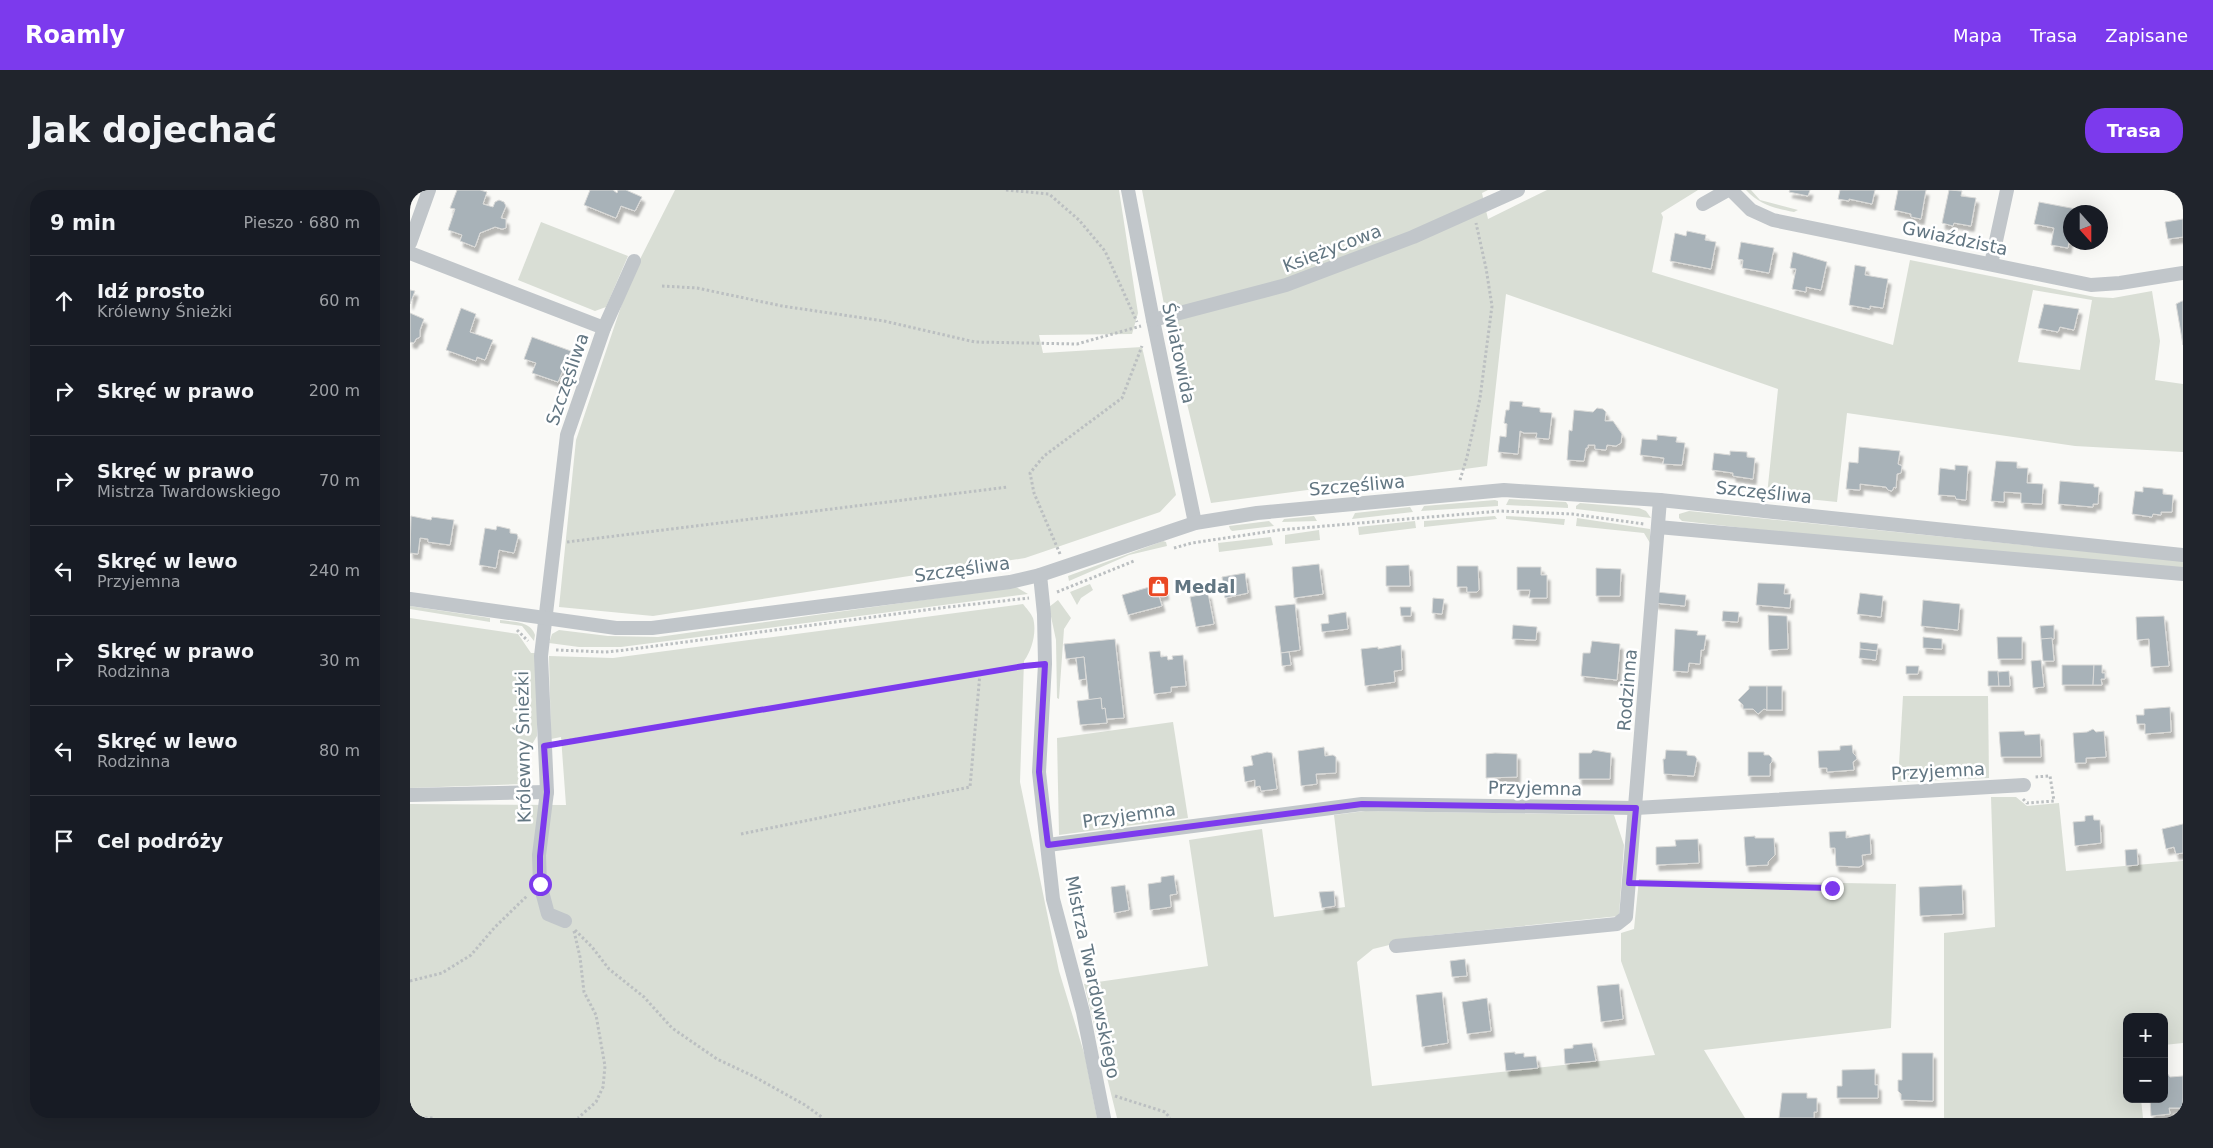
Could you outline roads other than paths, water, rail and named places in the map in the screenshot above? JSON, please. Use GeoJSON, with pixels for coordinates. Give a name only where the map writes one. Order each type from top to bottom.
{"type":"FeatureCollection","features":[{"type":"Feature","properties":{"kind":"street"},"geometry":{"type":"LineString","coordinates":[[410,243],[429,190]]}},
{"type":"Feature","properties":{"kind":"street","name":"Światowida"},"geometry":{"type":"LineString","coordinates":[[1128,190],[1152,320],[1196,523]]}},
{"type":"Feature","properties":{"kind":"street","name":"Księżycowa"},"geometry":{"type":"LineString","coordinates":[[1152,320],[1286,286],[1413,237],[1518,190]]}},
{"type":"Feature","properties":{"kind":"street"},"geometry":{"type":"LineString","coordinates":[[1703,204],[1729,190]]}},
{"type":"Feature","properties":{"kind":"street","name":"Gwiaździsta"},"geometry":{"type":"LineString","coordinates":[[1729,190],[1751,210],[1773,220],[2091,285],[2120,283],[2183,273]]}},
{"type":"Feature","properties":{"kind":"street"},"geometry":{"type":"LineString","coordinates":[[1991,264],[2007,190]]}},
{"type":"Feature","properties":{"kind":"street","name":"Szczęśliwa"},"geometry":{"type":"LineString","coordinates":[[410,253],[604,328],[567,435],[545,619]]}},
{"type":"Feature","properties":{"kind":"street"},"geometry":{"type":"LineString","coordinates":[[604,328],[634,260]]}},
{"type":"Feature","properties":{"kind":"street","name":"Szczęśliwa"},"geometry":{"type":"LineString","coordinates":[[410,599],[616,628],[652,628],[991,586],[1040,575],[1196,523],[1257,513],[1504,490],[1660,500],[2183,555]]}},
{"type":"Feature","properties":{"kind":"street","name":"Rodzinna"},"geometry":{"type":"LineString","coordinates":[[1396,946],[1616,924],[1624,920],[1628,914],[1660,500]]}},
{"type":"Feature","properties":{"kind":"street"},"geometry":{"type":"LineString","coordinates":[[1658,527],[2183,574]]}},
{"type":"Feature","properties":{"kind":"street","name":"Mistrza Twardowskiego"},"geometry":{"type":"LineString","coordinates":[[1040,575],[1044,611],[1045,664],[1039,772],[1053,900],[1083,1012],[1104,1118]]}},
{"type":"Feature","properties":{"kind":"street","name":"Królewny Śnieżki"},"geometry":{"type":"LineString","coordinates":[[545,619],[541,656],[547,792],[540,856],[540,884],[548,914],[570,926]]}},
{"type":"Feature","properties":{"kind":"street","name":"Przyjemna"},"geometry":{"type":"LineString","coordinates":[[1048,845],[1362,804],[1636,808],[2025,787]]}},
{"type":"Feature","properties":{"kind":"street"},"geometry":{"type":"LineString","coordinates":[[410,795],[547,792]]}},
{"type":"Feature","properties":{"kind":"place","name":"Medal"},"geometry":{"type":"Point","coordinates":[1158,586]}}]}
